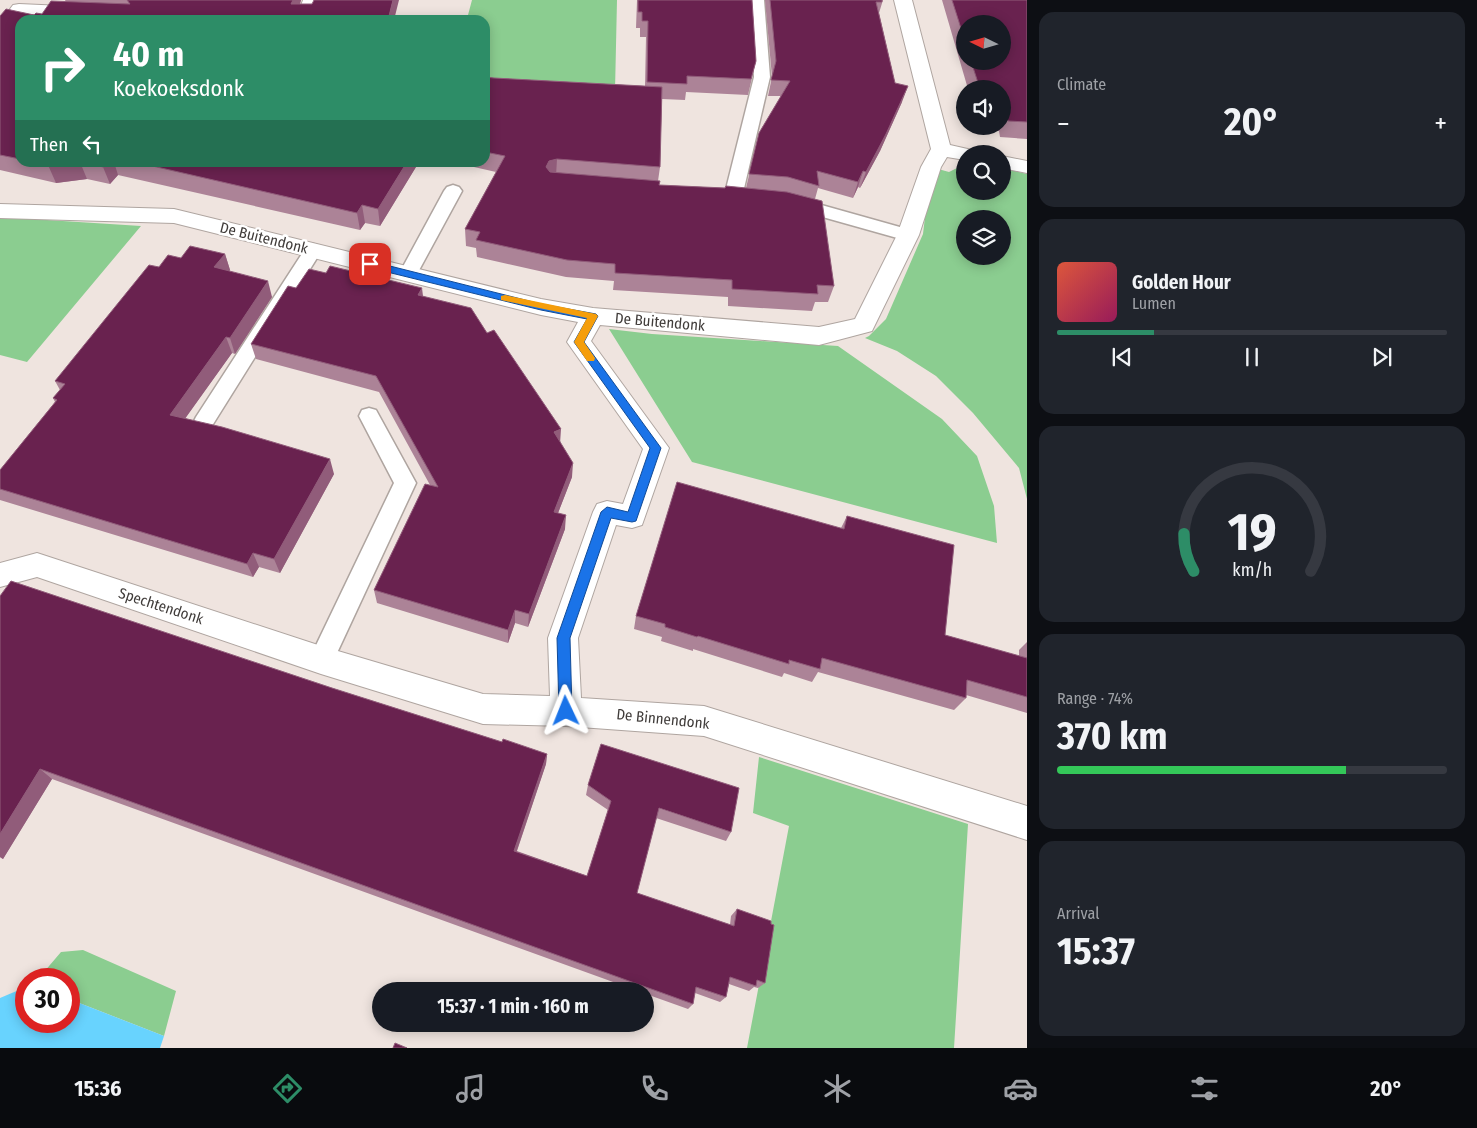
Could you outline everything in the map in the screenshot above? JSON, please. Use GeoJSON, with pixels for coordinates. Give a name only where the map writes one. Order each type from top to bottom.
{"type":"FeatureCollection","features":[{"type":"Feature","properties":{"kind":"street"},"geometry":{"type":"LineString","coordinates":[[307,15],[312,0]]}},
{"type":"Feature","properties":{"kind":"street"},"geometry":{"type":"LineString","coordinates":[[903,0],[941,149],[956,152]]}},
{"type":"Feature","properties":{"kind":"street"},"geometry":{"type":"LineString","coordinates":[[6,22],[22,4],[99,15]]}},
{"type":"Feature","properties":{"kind":"street","name":"De Buitendonk"},"geometry":{"type":"LineString","coordinates":[[0,211],[174,216],[541,307],[593,316],[819,336],[864,325],[908,235],[931,167],[941,149]]}},
{"type":"Feature","properties":{"kind":"street"},"geometry":{"type":"LineString","coordinates":[[1011,164],[1027,167]]}},
{"type":"Feature","properties":{"kind":"street"},"geometry":{"type":"LineString","coordinates":[[566,711],[563,638],[607,512],[632,517],[656,448],[579,342],[593,316]]}},
{"type":"Feature","properties":{"kind":"street","name":"Spechtendonk"},"geometry":{"type":"LineString","coordinates":[[0,575],[37,565],[321,660]]}},
{"type":"Feature","properties":{"kind":"street","name":"De Binnendonk"},"geometry":{"type":"LineString","coordinates":[[321,660],[483,709],[566,711],[704,720],[1027,822]]}},
{"type":"Feature","properties":{"kind":"lane"},"geometry":{"type":"LineString","coordinates":[[713,195],[741,197],[762,77],[756,0]]}},
{"type":"Feature","properties":{"kind":"lane"},"geometry":{"type":"LineString","coordinates":[[408,274],[453,191]]}},
{"type":"Feature","properties":{"kind":"lane"},"geometry":{"type":"LineString","coordinates":[[775,200],[908,235]]}},
{"type":"Feature","properties":{"kind":"lane"},"geometry":{"type":"LineString","coordinates":[[203,423],[313,250]]}},
{"type":"Feature","properties":{"kind":"lane"},"geometry":{"type":"LineString","coordinates":[[321,660],[405,483],[369,416]]}},
{"type":"Feature","properties":{"kind":"green space"},"geometry":{"type":"Polygon","coordinates":[[[472,0],[617,0],[615,91],[490,83],[490,15],[468,15],[472,0]]]}},
{"type":"Feature","properties":{"kind":"green space"},"geometry":{"type":"Polygon","coordinates":[[[931,167],[949,172],[956,168],[956,200],[1011,200],[1011,170],[1027,174],[1027,499],[1019,468],[973,413],[936,376],[897,351],[865,338],[886,319],[923,234],[931,167]]]}},
{"type":"Feature","properties":{"kind":"green space"},"geometry":{"type":"Polygon","coordinates":[[[0,217],[141,226],[27,362],[0,355],[0,217]]]}},
{"type":"Feature","properties":{"kind":"green space"},"geometry":{"type":"Polygon","coordinates":[[[609,329],[652,334],[838,346],[942,419],[977,456],[994,506],[997,543],[692,462],[609,329]]]}},
{"type":"Feature","properties":{"kind":"green space"},"geometry":{"type":"Polygon","coordinates":[[[759,757],[968,824],[954,1048],[747,1048],[789,826],[753,813],[759,757]]]}},
{"type":"Feature","properties":{"kind":"green space"},"geometry":{"type":"Polygon","coordinates":[[[83,950],[176,991],[164,1036],[80,1003],[80,968],[47,968],[61,952],[83,950]]]}},
{"type":"Feature","properties":{"kind":"water"},"geometry":{"type":"Polygon","coordinates":[[[15,992],[15,1033],[80,1033],[80,1003],[164,1036],[160,1048],[0,1048],[0,998],[15,992]]]}},
{"type":"Feature","properties":{"kind":"building"},"geometry":{"type":"Polygon","coordinates":[[[127,0],[293,0],[291,4],[312,4],[314,0],[393,0],[389,15],[34,15],[36,13],[42,14],[51,1],[130,4],[127,0]]]}},
{"type":"Feature","properties":{"kind":"building"},"geometry":{"type":"Polygon","coordinates":[[[638,0],[752,0],[756,61],[751,79],[687,76],[687,84],[647,82],[648,21],[642,21],[642,12],[638,12],[638,0]]]}},
{"type":"Feature","properties":{"kind":"building"},"geometry":{"type":"Polygon","coordinates":[[[770,0],[882,0],[882,2],[876,2],[895,83],[908,86],[886,134],[866,172],[863,171],[858,182],[817,171],[819,186],[788,177],[749,174],[759,133],[790,81],[771,80],[776,61],[770,0]]]}},
{"type":"Feature","properties":{"kind":"building"},"geometry":{"type":"Polygon","coordinates":[[[952,0],[1027,0],[1027,122],[1011,121],[1011,80],[977,80],[974,70],[1011,70],[1011,15],[957,15],[952,0]]]}},
{"type":"Feature","properties":{"kind":"building"},"geometry":{"type":"Polygon","coordinates":[[[6,9],[34,15],[15,15],[15,158],[0,155],[0,16],[6,9]]]}},
{"type":"Feature","properties":{"kind":"building"},"geometry":{"type":"Polygon","coordinates":[[[490,78],[662,87],[660,167],[557,159],[549,161],[546,167],[550,172],[660,181],[659,185],[725,188],[726,186],[787,192],[822,201],[834,286],[817,285],[818,294],[732,289],[732,280],[615,273],[615,264],[567,260],[476,240],[480,232],[465,229],[505,156],[490,153],[490,78]]]}},
{"type":"Feature","properties":{"kind":"building"},"geometry":{"type":"Polygon","coordinates":[[[157,167],[404,167],[378,209],[362,205],[357,213],[157,167]]]}},
{"type":"Feature","properties":{"kind":"building"},"geometry":{"type":"Polygon","coordinates":[[[190,246],[225,254],[214,267],[268,281],[230,338],[226,337],[170,415],[222,427],[330,459],[274,559],[253,553],[247,564],[0,489],[0,470],[57,400],[53,398],[65,384],[55,381],[149,265],[159,267],[168,255],[181,258],[190,246]]]}},
{"type":"Feature","properties":{"kind":"building"},"geometry":{"type":"Polygon","coordinates":[[[330,266],[422,288],[418,295],[471,308],[487,333],[494,330],[561,429],[554,432],[573,463],[554,512],[566,515],[529,614],[515,610],[508,630],[374,590],[425,484],[438,487],[376,376],[251,344],[288,286],[296,288],[309,269],[326,273],[330,266]]]}},
{"type":"Feature","properties":{"kind":"building"},"geometry":{"type":"Polygon","coordinates":[[[677,482],[844,529],[847,516],[954,545],[945,635],[1027,658],[1027,697],[967,680],[966,698],[822,658],[820,669],[789,660],[789,664],[665,627],[665,624],[636,616],[677,482]]]}},
{"type":"Feature","properties":{"kind":"building"},"geometry":{"type":"Polygon","coordinates":[[[11,581],[332,688],[502,742],[503,739],[547,754],[514,851],[587,876],[611,801],[588,785],[601,744],[739,788],[731,832],[659,808],[637,893],[734,926],[737,909],[771,921],[771,924],[774,925],[765,983],[757,980],[756,986],[730,977],[726,997],[696,987],[693,1004],[654,990],[654,982],[632,982],[40,769],[0,834],[0,596],[11,581]]]}},
{"type":"Feature","properties":{"kind":"building"},"geometry":{"type":"Polygon","coordinates":[[[395,1043],[407,1048],[393,1048],[395,1043]]]}},
{"type":"Feature","properties":{"kind":"slow traffic"},"geometry":{"type":"LineString","coordinates":[[505,298],[541,307],[593,316],[579,342],[590,358]]}},
{"type":"Feature","properties":{"kind":"route"},"geometry":{"type":"LineString","coordinates":[[370,264],[541,307],[593,316],[579,342],[656,448],[632,517],[607,512],[563,638],[566,711]]}}]}
